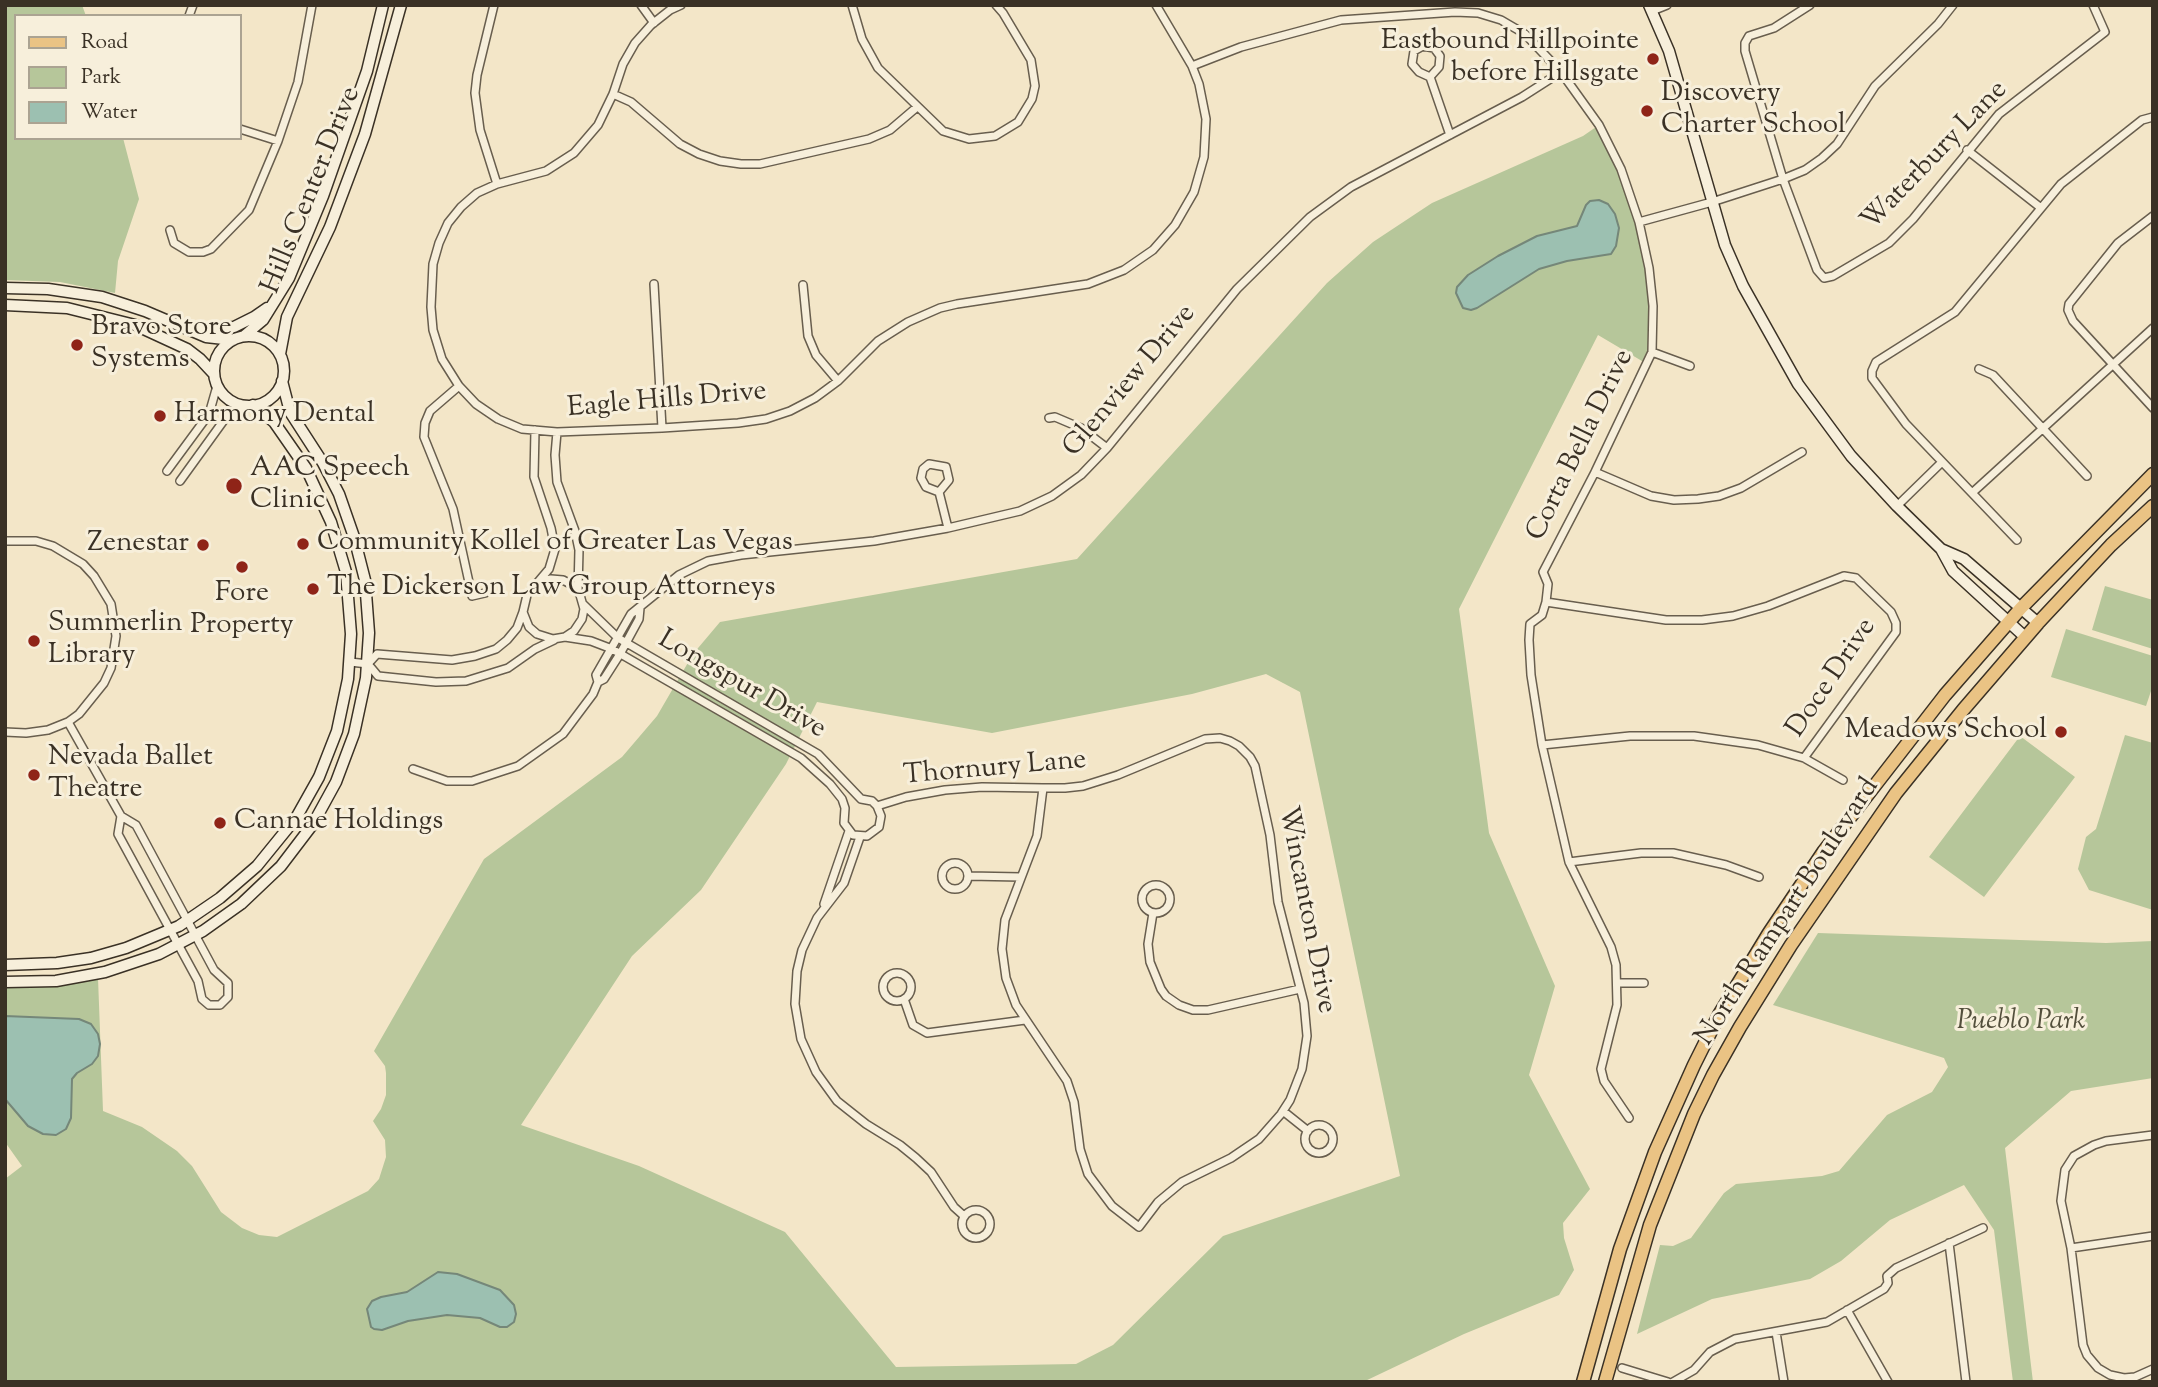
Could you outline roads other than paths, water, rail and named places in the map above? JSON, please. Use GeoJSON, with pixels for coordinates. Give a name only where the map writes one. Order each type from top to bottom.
{"type":"FeatureCollection","features":[{"type":"Feature","properties":{"kind":"main road","name":"Hills Center Drive"},"geometry":{"type":"LineString","coordinates":[[244,336],[259,325],[294,266],[342,147],[367,71],[383,5]]}},
{"type":"Feature","properties":{"kind":"main road","name":"Hills Center Drive"},"geometry":{"type":"LineString","coordinates":[[280,354],[287,317],[330,227],[365,134],[401,5]]}},
{"type":"Feature","properties":{"kind":"main road"},"geometry":{"type":"LineString","coordinates":[[1651,8],[1669,51],[1725,245],[1743,286],[1798,384],[1851,456],[1941,549],[1953,571],[2025,637]]}},
{"type":"Feature","properties":{"kind":"main road"},"geometry":{"type":"LineString","coordinates":[[5,288],[48,289],[102,297],[145,310],[212,338],[233,340]]}},
{"type":"Feature","properties":{"kind":"main road"},"geometry":{"type":"LineString","coordinates":[[188,329],[215,330],[234,327],[275,302]]}},
{"type":"Feature","properties":{"kind":"main road"},"geometry":{"type":"LineString","coordinates":[[5,305],[67,307],[135,325],[194,354],[214,374]]}},
{"type":"Feature","properties":{"kind":"main road"},"geometry":{"type":"LineString","coordinates":[[5,965],[57,963],[91,958],[127,948],[170,930],[206,909],[245,878],[275,845],[300,811],[319,777],[334,739],[346,696],[350,662],[352,634],[342,557],[331,522],[297,453],[274,422],[249,405],[227,398],[217,386],[214,374],[219,352],[233,340],[244,336],[264,339],[280,354],[284,368],[282,381],[290,412],[331,478],[354,537],[366,594],[368,664],[362,705],[349,751],[313,824],[281,866],[228,914],[178,945],[135,963],[90,976],[37,982],[5,982]]}},
{"type":"Feature","properties":{"kind":"main road"},"geometry":{"type":"LineString","coordinates":[[249,405],[270,399],[282,381]]}},
{"type":"Feature","properties":{"kind":"main road","name":"North Rampart Boulevard"},"geometry":{"type":"LineString","coordinates":[[1583,1382],[1620,1249],[1654,1152],[1720,1015],[1762,945],[1824,851],[1945,695],[2021,608],[2153,474]]}},
{"type":"Feature","properties":{"kind":"main road","name":"North Rampart Boulevard"},"geometry":{"type":"LineString","coordinates":[[1605,1382],[1640,1255],[1694,1114],[1713,1075],[1812,913],[1896,793],[2025,637],[2111,545],[2153,506]]}},
{"type":"Feature","properties":{"kind":"main road"},"geometry":{"type":"LineString","coordinates":[[1941,549],[1965,559],[2038,623]]}},
{"type":"Feature","properties":{"kind":"main road"},"geometry":{"type":"LineString","coordinates":[[1694,1065],[1713,1075]]}},
{"type":"Feature","properties":{"kind":"street"},"geometry":{"type":"LineString","coordinates":[[170,230],[174,243],[189,252],[203,252],[211,248],[249,210],[278,141],[298,82],[312,5]]}},
{"type":"Feature","properties":{"kind":"street"},"geometry":{"type":"LineString","coordinates":[[494,5],[475,93],[480,130],[497,184]]}},
{"type":"Feature","properties":{"kind":"street"},"geometry":{"type":"LineString","coordinates":[[641,5],[654,23]]}},
{"type":"Feature","properties":{"kind":"street","name":"Eagle Hills Drive"},"geometry":{"type":"LineString","coordinates":[[681,5],[654,23],[635,43],[623,64],[613,94],[598,125],[574,153],[545,171],[497,184],[477,193],[461,206],[447,223],[439,243],[433,264],[430,307],[433,330],[442,359],[458,386],[476,404],[498,419],[522,429],[556,432],[662,428],[766,419],[790,411],[816,397],[838,381],[878,341],[908,322],[940,308],[1088,284],[1124,270],[1153,250],[1175,225],[1194,192],[1204,157],[1206,119],[1199,84],[1192,66],[1156,5]]}},
{"type":"Feature","properties":{"kind":"street"},"geometry":{"type":"LineString","coordinates":[[852,5],[862,39],[878,68],[943,131],[969,139],[982,139],[1007,130],[1026,111],[1032,99],[1034,72],[1031,60],[996,5]]}},
{"type":"Feature","properties":{"kind":"street"},"geometry":{"type":"LineString","coordinates":[[1651,8],[1667,5]]}},
{"type":"Feature","properties":{"kind":"street"},"geometry":{"type":"LineString","coordinates":[[1783,179],[1745,51],[1745,43],[1749,36],[1774,28],[1810,5]]}},
{"type":"Feature","properties":{"kind":"street"},"geometry":{"type":"LineString","coordinates":[[1639,222],[1712,202],[1805,170],[1837,144],[1875,86],[1938,24],[1953,5]]}},
{"type":"Feature","properties":{"kind":"street","name":"Waterbury Lane"},"geometry":{"type":"LineString","coordinates":[[1783,179],[1817,270],[1825,278],[1833,276],[1889,243],[1913,219],[1999,114],[2105,32],[2093,5]]}},
{"type":"Feature","properties":{"kind":"street","name":"Corta Bella Drive"},"geometry":{"type":"LineString","coordinates":[[1192,66],[1241,47],[1341,20],[1455,12],[1478,13],[1501,20],[1525,34],[1561,72],[1599,125],[1621,169],[1639,222],[1649,268],[1653,306],[1652,352],[1544,572],[1548,584],[1546,602]]}},
{"type":"Feature","properties":{"kind":"street"},"geometry":{"type":"LineString","coordinates":[[1430,77],[1439,67],[1440,56],[1434,48],[1423,46],[1414,51],[1412,61],[1419,72],[1430,77],[1450,135]]}},
{"type":"Feature","properties":{"kind":"street","name":"Glenview Drive"},"geometry":{"type":"LineString","coordinates":[[413,769],[447,780],[472,781],[519,766],[563,734],[593,694],[598,682],[596,675],[631,614],[679,575],[708,561],[874,541],[948,528],[1020,511],[1052,496],[1081,475],[1107,448],[1237,289],[1310,218],[1352,187],[1522,97],[1561,72]]}},
{"type":"Feature","properties":{"kind":"street"},"geometry":{"type":"LineString","coordinates":[[613,94],[631,102],[680,144],[720,161],[741,164],[760,164],[869,139],[890,130],[917,107]]}},
{"type":"Feature","properties":{"kind":"street"},"geometry":{"type":"LineString","coordinates":[[2017,540],[1906,424],[1872,378],[1872,371],[1876,362],[1955,312],[2061,184],[2143,120],[2153,117]]}},
{"type":"Feature","properties":{"kind":"street"},"geometry":{"type":"LineString","coordinates":[[242,130],[278,141]]}},
{"type":"Feature","properties":{"kind":"street"},"geometry":{"type":"LineString","coordinates":[[1967,150],[2041,208]]}},
{"type":"Feature","properties":{"kind":"street"},"geometry":{"type":"LineString","coordinates":[[2153,216],[2118,243],[2069,304],[2068,310],[2073,321],[2153,408]]}},
{"type":"Feature","properties":{"kind":"street"},"geometry":{"type":"LineString","coordinates":[[654,284],[662,428]]}},
{"type":"Feature","properties":{"kind":"street"},"geometry":{"type":"LineString","coordinates":[[803,285],[808,336],[816,355],[838,381]]}},
{"type":"Feature","properties":{"kind":"street"},"geometry":{"type":"LineString","coordinates":[[1972,493],[2153,328]]}},
{"type":"Feature","properties":{"kind":"street"},"geometry":{"type":"LineString","coordinates":[[1652,352],[1690,366]]}},
{"type":"Feature","properties":{"kind":"street"},"geometry":{"type":"LineString","coordinates":[[1979,369],[1993,375],[2087,476]]}},
{"type":"Feature","properties":{"kind":"street"},"geometry":{"type":"LineString","coordinates":[[167,471],[209,414],[217,386]]}},
{"type":"Feature","properties":{"kind":"street"},"geometry":{"type":"LineString","coordinates":[[458,386],[430,411],[425,423],[424,437],[453,509],[472,596],[485,593]]}},
{"type":"Feature","properties":{"kind":"street"},"geometry":{"type":"LineString","coordinates":[[180,481],[227,416],[249,405]]}},
{"type":"Feature","properties":{"kind":"street"},"geometry":{"type":"LineString","coordinates":[[1049,418],[1055,417],[1081,428],[1107,448]]}},
{"type":"Feature","properties":{"kind":"street"},"geometry":{"type":"LineString","coordinates":[[368,664],[377,654],[440,660],[475,656],[496,649],[517,628],[527,595],[540,582],[552,562],[555,543],[534,477],[535,430]]}},
{"type":"Feature","properties":{"kind":"street"},"geometry":{"type":"LineString","coordinates":[[350,662],[368,664],[378,676],[436,682],[466,681],[508,668],[535,649],[574,631],[580,623],[583,604],[578,591],[579,550],[557,482],[556,432]]}},
{"type":"Feature","properties":{"kind":"street"},"geometry":{"type":"LineString","coordinates":[[1595,472],[1651,496],[1674,500],[1698,499],[1719,496],[1741,488],[1802,452]]}},
{"type":"Feature","properties":{"kind":"street"},"geometry":{"type":"LineString","coordinates":[[1897,506],[1941,463]]}},
{"type":"Feature","properties":{"kind":"street"},"geometry":{"type":"LineString","coordinates":[[939,492],[948,528]]}},
{"type":"Feature","properties":{"kind":"street"},"geometry":{"type":"LineString","coordinates":[[5,541],[36,541],[69,554],[94,576],[111,604],[116,636],[111,668],[97,694],[79,714],[68,722],[37,732],[5,732]]}},
{"type":"Feature","properties":{"kind":"street","name":"Doce Drive"},"geometry":{"type":"LineString","coordinates":[[1546,602],[1666,620],[1702,620],[1768,606],[1849,576],[1856,578],[1891,612],[1896,623],[1896,632],[1804,758]]}},
{"type":"Feature","properties":{"kind":"street"},"geometry":{"type":"LineString","coordinates":[[540,582],[557,579],[569,583],[578,591]]}},
{"type":"Feature","properties":{"kind":"street"},"geometry":{"type":"LineString","coordinates":[[1546,602],[1542,615],[1530,624],[1529,640],[1531,675],[1542,746],[1569,862],[1611,947],[1618,983],[1617,1005],[1601,1069],[1604,1080],[1629,1118]]}},
{"type":"Feature","properties":{"kind":"street","name":"Longspur Drive"},"geometry":{"type":"LineString","coordinates":[[583,604],[618,638],[804,744],[830,765],[861,799],[872,801],[877,806]]}},
{"type":"Feature","properties":{"kind":"street","name":"Glenview Drive"},"geometry":{"type":"LineString","coordinates":[[598,682],[604,680],[620,654],[639,619],[640,608]]}},
{"type":"Feature","properties":{"kind":"street"},"geometry":{"type":"LineString","coordinates":[[523,611],[533,631],[547,638],[562,638]]}},
{"type":"Feature","properties":{"kind":"street","name":"Longspur Drive"},"geometry":{"type":"LineString","coordinates":[[562,638],[591,641],[612,649],[801,758],[830,784],[842,799],[845,808],[844,823],[849,831]]}},
{"type":"Feature","properties":{"kind":"street"},"geometry":{"type":"LineString","coordinates":[[68,722],[121,816],[136,825],[214,970],[230,988],[229,997],[220,1005],[208,1005],[202,999],[198,981],[118,834],[121,816]]}},
{"type":"Feature","properties":{"kind":"street"},"geometry":{"type":"LineString","coordinates":[[1542,746],[1630,736],[1694,736],[1758,745],[1804,758],[1843,780]]}},
{"type":"Feature","properties":{"kind":"street","name":"Thornury Lane"},"geometry":{"type":"LineString","coordinates":[[877,806],[906,797],[945,790],[982,787],[1065,788],[1101,782],[1205,739],[1220,738],[1234,743]]}},
{"type":"Feature","properties":{"kind":"street","name":"Wincanton Drive"},"geometry":{"type":"LineString","coordinates":[[1026,1020],[1067,1081],[1080,1149],[1088,1174],[1112,1206],[1139,1227],[1169,1191],[1195,1174],[1245,1150],[1270,1128],[1283,1111],[1297,1085],[1306,1053],[1306,1019],[1275,889],[1270,835],[1255,766],[1247,753],[1234,743]]}},
{"type":"Feature","properties":{"kind":"street"},"geometry":{"type":"LineString","coordinates":[[904,999],[913,1025],[925,1033],[1026,1020],[1010,992],[1002,949],[1005,920],[1037,836],[1043,788]]}},
{"type":"Feature","properties":{"kind":"street"},"geometry":{"type":"LineString","coordinates":[[877,806],[881,816],[879,827],[871,835],[860,837],[849,831],[821,912],[802,950],[795,986],[797,1021],[807,1056],[837,1101],[916,1158],[931,1172],[954,1207],[964,1216]]}},
{"type":"Feature","properties":{"kind":"street"},"geometry":{"type":"LineString","coordinates":[[821,912],[844,883],[860,837]]}},
{"type":"Feature","properties":{"kind":"street"},"geometry":{"type":"LineString","coordinates":[[1569,862],[1641,853],[1673,853],[1726,865],[1759,877]]}},
{"type":"Feature","properties":{"kind":"street"},"geometry":{"type":"LineString","coordinates":[[968,876],[1021,877]]}},
{"type":"Feature","properties":{"kind":"street"},"geometry":{"type":"LineString","coordinates":[[1153,913],[1149,934],[1150,962],[1161,989],[1179,1005],[1203,1010],[1300,989]]}},
{"type":"Feature","properties":{"kind":"street"},"geometry":{"type":"LineString","coordinates":[[902,973],[910,980],[911,991],[904,999],[893,1000],[884,993],[884,982],[891,974],[902,973]]}},
{"type":"Feature","properties":{"kind":"street"},"geometry":{"type":"LineString","coordinates":[[1618,983],[1644,983]]}},
{"type":"Feature","properties":{"kind":"street"},"geometry":{"type":"LineString","coordinates":[[1283,1111],[1308,1131]]}},
{"type":"Feature","properties":{"kind":"street"},"geometry":{"type":"LineString","coordinates":[[2153,1135],[2094,1145],[2074,1156],[2066,1170],[2061,1201],[2071,1248],[2083,1345],[2087,1355],[2098,1368],[2110,1375],[2124,1378],[2135,1377],[2153,1368]]}},
{"type":"Feature","properties":{"kind":"street"},"geometry":{"type":"LineString","coordinates":[[1622,1368],[1670,1382],[1694,1370],[1710,1352],[1735,1339],[1827,1322],[1884,1289],[1888,1283],[1886,1276],[1896,1268],[1983,1228]]}},
{"type":"Feature","properties":{"kind":"street"},"geometry":{"type":"LineString","coordinates":[[2071,1248],[2153,1236]]}},
{"type":"Feature","properties":{"kind":"street"},"geometry":{"type":"LineString","coordinates":[[1949,1243],[1966,1382]]}},
{"type":"Feature","properties":{"kind":"street"},"geometry":{"type":"LineString","coordinates":[[1847,1310],[1888,1382]]}},
{"type":"Feature","properties":{"kind":"street"},"geometry":{"type":"LineString","coordinates":[[1776,1332],[1784,1382]]}},
{"type":"Feature","properties":{"kind":"water"},"geometry":{"type":"Polygon","coordinates":[[[1599,200],[1608,204],[1615,214],[1619,228],[1616,246],[1611,254],[1567,261],[1539,269],[1477,308],[1463,308],[1456,293],[1457,287],[1468,275],[1537,236],[1577,226],[1586,205],[1590,201],[1599,200]]]}},
{"type":"Feature","properties":{"kind":"water"},"geometry":{"type":"Polygon","coordinates":[[[5,1016],[79,1019],[91,1024],[98,1034],[98,1056],[72,1079],[71,1118],[66,1129],[56,1135],[43,1134],[28,1126],[5,1099],[5,1016]]]}},
{"type":"Feature","properties":{"kind":"water"},"geometry":{"type":"Polygon","coordinates":[[[438,1272],[457,1274],[500,1290],[514,1305],[514,1322],[507,1327],[500,1327],[480,1318],[447,1315],[408,1321],[382,1330],[371,1327],[367,1309],[372,1301],[407,1292],[438,1272]]]}},
{"type":"Feature","properties":{"kind":"place","name":"Eastbound Hillpointe before Hillsgate"},"geometry":{"type":"Point","coordinates":[1653,59]}},
{"type":"Feature","properties":{"kind":"place","name":"Discovery Charter School"},"geometry":{"type":"Point","coordinates":[1647,111]}},
{"type":"Feature","properties":{"kind":"place","name":"Bravo Store Systems"},"geometry":{"type":"Point","coordinates":[77,345]}},
{"type":"Feature","properties":{"kind":"place","name":"Harmony Dental"},"geometry":{"type":"Point","coordinates":[160,416]}},
{"type":"Feature","properties":{"kind":"place","name":"AAC Speech Clinic"},"geometry":{"type":"Point","coordinates":[234,486]}},
{"type":"Feature","properties":{"kind":"place","name":"Community Kollel of Greater Las Vegas"},"geometry":{"type":"Point","coordinates":[303,544]}},
{"type":"Feature","properties":{"kind":"place","name":"Zenestar"},"geometry":{"type":"Point","coordinates":[203,545]}},
{"type":"Feature","properties":{"kind":"place","name":"Fore Property"},"geometry":{"type":"Point","coordinates":[242,567]}},
{"type":"Feature","properties":{"kind":"place","name":"The Dickerson Law Group Attorneys"},"geometry":{"type":"Point","coordinates":[313,589]}},
{"type":"Feature","properties":{"kind":"place","name":"Summerlin Library"},"geometry":{"type":"Point","coordinates":[34,641]}},
{"type":"Feature","properties":{"kind":"place","name":"Meadows School"},"geometry":{"type":"Point","coordinates":[2061,732]}},
{"type":"Feature","properties":{"kind":"place","name":"Nevada Ballet Theatre"},"geometry":{"type":"Point","coordinates":[34,775]}},
{"type":"Feature","properties":{"kind":"place","name":"Cannae Holdings"},"geometry":{"type":"Point","coordinates":[220,823]}},
{"type":"Feature","properties":{"kind":"park label","name":"Pueblo Park"},"geometry":{"type":"Point","coordinates":[2021,1023]}}]}
